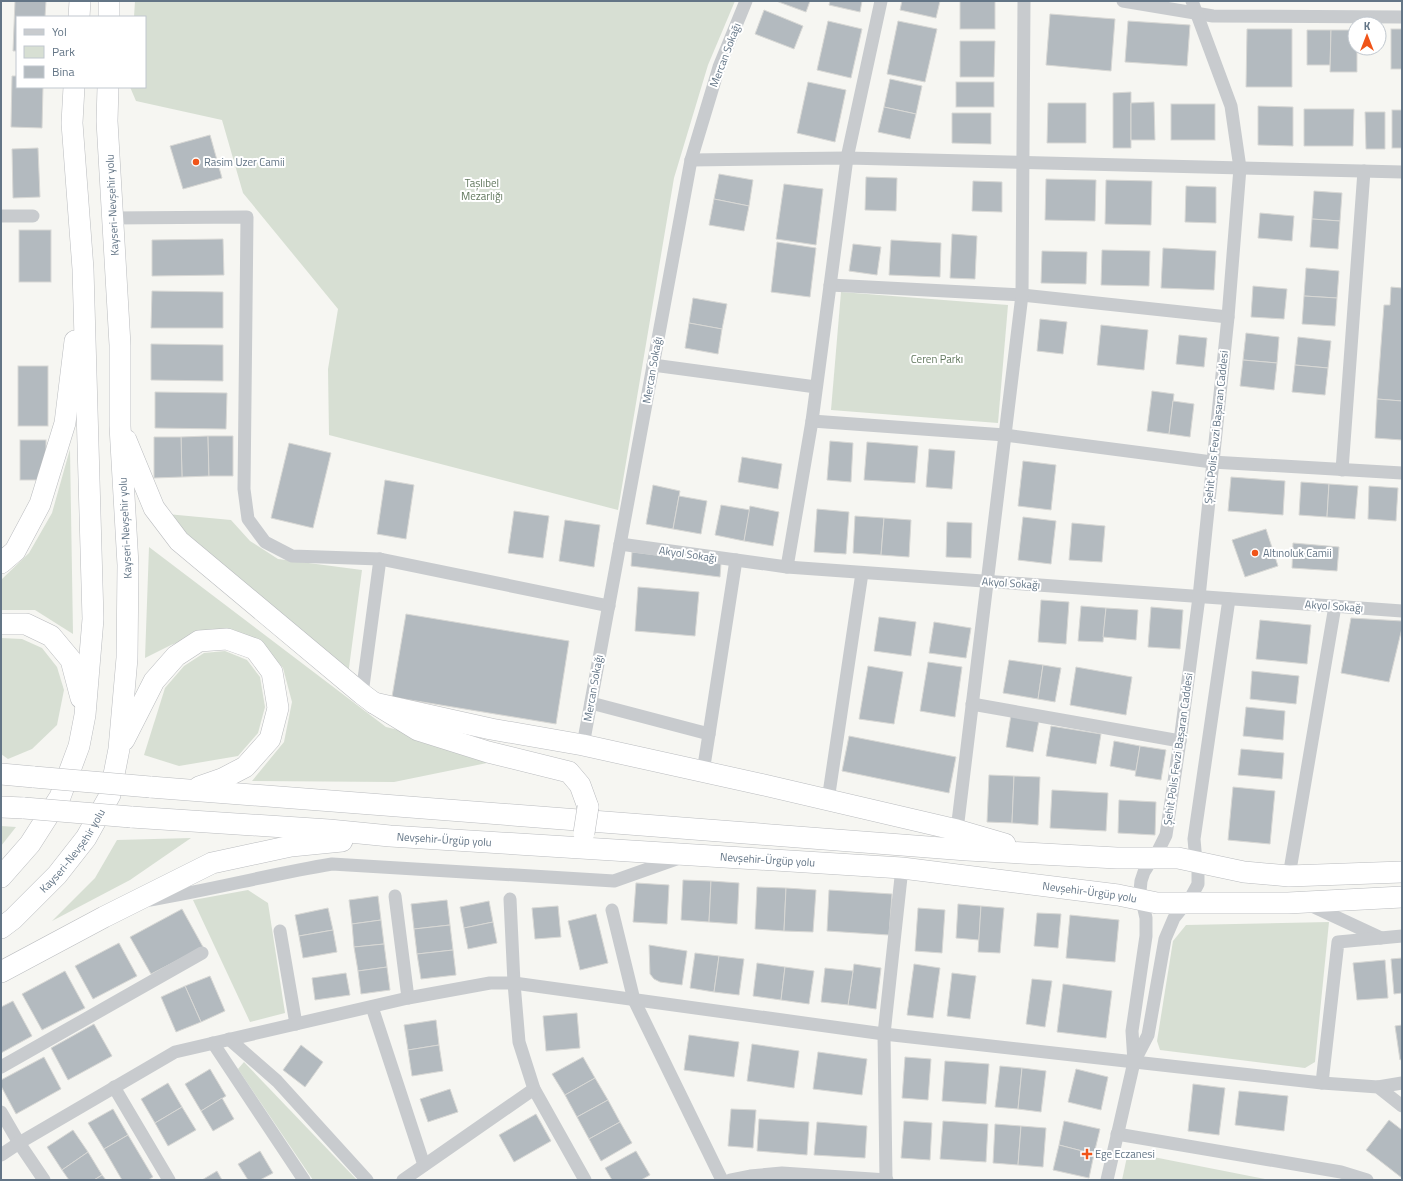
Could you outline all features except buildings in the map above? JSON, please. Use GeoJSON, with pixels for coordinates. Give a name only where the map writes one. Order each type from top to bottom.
{"type":"FeatureCollection","features":[{"type":"Feature","properties":{"kind":"highway"},"geometry":{"type":"LineString","coordinates":[[79,16],[80,1]]}},
{"type":"Feature","properties":{"kind":"highway"},"geometry":{"type":"LineString","coordinates":[[109,1],[109,16]]}},
{"type":"Feature","properties":{"kind":"highway"},"geometry":{"type":"LineString","coordinates":[[1,877],[30,844],[60,797],[79,746],[85,715],[94,619],[83,269],[72,124],[74,88]]}},
{"type":"Feature","properties":{"kind":"highway","name":"Kayseri-Nevşehir yolu"},"geometry":{"type":"LineString","coordinates":[[1,928],[13,919],[58,876],[86,838],[110,795],[119,749],[126,658],[128,565],[120,426],[120,345],[107,121],[108,88]]}},
{"type":"Feature","properties":{"kind":"highway"},"geometry":{"type":"LineString","coordinates":[[1,563],[14,551],[40,504],[65,423],[83,269]]}},
{"type":"Feature","properties":{"kind":"highway"},"geometry":{"type":"LineString","coordinates":[[120,426],[154,508],[179,542],[368,698],[418,730],[488,752],[569,772],[580,785],[588,807],[584,833],[568,846]]}},
{"type":"Feature","properties":{"kind":"highway"},"geometry":{"type":"LineString","coordinates":[[1,624],[26,624],[51,636],[71,660],[79,686],[85,715]]}},
{"type":"Feature","properties":{"kind":"highway"},"geometry":{"type":"LineString","coordinates":[[119,749],[154,682],[176,656],[199,641],[227,639],[255,649],[272,672],[278,708],[270,739],[246,767],[222,779],[192,790]]}},
{"type":"Feature","properties":{"kind":"highway"},"geometry":{"type":"LineString","coordinates":[[368,698],[491,729],[583,745],[957,830],[1036,854]]}},
{"type":"Feature","properties":{"kind":"highway"},"geometry":{"type":"LineString","coordinates":[[1,774],[150,787],[967,850],[1117,858],[1178,858],[1244,872],[1289,876],[1402,872]]}},
{"type":"Feature","properties":{"kind":"highway","name":"Nevşehir-Ürgüp yolu"},"geometry":{"type":"LineString","coordinates":[[1,807],[329,830],[390,836],[902,868],[1118,895],[1157,903],[1304,902],[1402,897]]}},
{"type":"Feature","properties":{"kind":"highway"},"geometry":{"type":"LineString","coordinates":[[1,972],[131,903],[212,863],[291,846],[390,836]]}},
{"type":"Feature","properties":{"kind":"street","name":"Mercan Sokağı"},"geometry":{"type":"LineString","coordinates":[[583,745],[691,160],[719,68],[746,1]]}},
{"type":"Feature","properties":{"kind":"street"},"geometry":{"type":"LineString","coordinates":[[787,568],[812,421],[847,158],[881,1]]}},
{"type":"Feature","properties":{"kind":"street"},"geometry":{"type":"LineString","coordinates":[[957,830],[1022,295],[1024,1]]}},
{"type":"Feature","properties":{"kind":"street"},"geometry":{"type":"LineString","coordinates":[[1123,1],[1194,7],[1213,16],[1402,17]]}},
{"type":"Feature","properties":{"kind":"street","name":"Şehit Polis Fevzi Başaran Caddesi"},"geometry":{"type":"LineString","coordinates":[[1155,857],[1166,835],[1199,597],[1228,317],[1240,168],[1231,106],[1194,7]]}},
{"type":"Feature","properties":{"kind":"street"},"geometry":{"type":"LineString","coordinates":[[691,160],[847,158],[1402,172]]}},
{"type":"Feature","properties":{"kind":"street"},"geometry":{"type":"LineString","coordinates":[[1342,470],[1364,171]]}},
{"type":"Feature","properties":{"kind":"street"},"geometry":{"type":"LineString","coordinates":[[1,216],[33,216]]}},
{"type":"Feature","properties":{"kind":"street"},"geometry":{"type":"LineString","coordinates":[[112,218],[247,217],[244,489],[248,519],[265,542],[292,556],[380,559],[609,606]]}},
{"type":"Feature","properties":{"kind":"street"},"geometry":{"type":"LineString","coordinates":[[830,285],[1022,295],[1228,317]]}},
{"type":"Feature","properties":{"kind":"street"},"geometry":{"type":"LineString","coordinates":[[653,365],[816,387]]}},
{"type":"Feature","properties":{"kind":"street"},"geometry":{"type":"LineString","coordinates":[[812,421],[1005,435],[1212,462],[1402,473]]}},
{"type":"Feature","properties":{"kind":"street","name":"Akyol Sokağı"},"geometry":{"type":"LineString","coordinates":[[620,544],[787,568],[1402,611]]}},
{"type":"Feature","properties":{"kind":"street"},"geometry":{"type":"LineString","coordinates":[[368,698],[380,559]]}},
{"type":"Feature","properties":{"kind":"street"},"geometry":{"type":"LineString","coordinates":[[703,772],[736,560]]}},
{"type":"Feature","properties":{"kind":"street"},"geometry":{"type":"LineString","coordinates":[[828,800],[862,573]]}},
{"type":"Feature","properties":{"kind":"street"},"geometry":{"type":"LineString","coordinates":[[1107,1180],[1134,1062],[1148,1035],[1165,939],[1174,918],[1186,902],[1192,897],[1198,884],[1198,869],[1194,839],[1229,599]]}},
{"type":"Feature","properties":{"kind":"street"},"geometry":{"type":"LineString","coordinates":[[1289,876],[1335,606]]}},
{"type":"Feature","properties":{"kind":"street"},"geometry":{"type":"LineString","coordinates":[[591,703],[709,734]]}},
{"type":"Feature","properties":{"kind":"street"},"geometry":{"type":"LineString","coordinates":[[972,704],[1180,740]]}},
{"type":"Feature","properties":{"kind":"street"},"geometry":{"type":"LineString","coordinates":[[131,903],[188,894],[299,869],[332,864],[614,881],[690,854]]}},
{"type":"Feature","properties":{"kind":"street"},"geometry":{"type":"LineString","coordinates":[[1134,1062],[1132,1031],[1146,936],[1146,918],[1140,891],[1141,881],[1148,864],[1155,857]]}},
{"type":"Feature","properties":{"kind":"street"},"geometry":{"type":"LineString","coordinates":[[730,1180],[750,1176],[782,1173],[887,1180],[884,1034],[902,868]]}},
{"type":"Feature","properties":{"kind":"street"},"geometry":{"type":"LineString","coordinates":[[395,896],[408,998]]}},
{"type":"Feature","properties":{"kind":"street"},"geometry":{"type":"LineString","coordinates":[[510,899],[518,1042],[534,1089],[585,1180]]}},
{"type":"Feature","properties":{"kind":"street"},"geometry":{"type":"LineString","coordinates":[[1304,902],[1382,938]]}},
{"type":"Feature","properties":{"kind":"street"},"geometry":{"type":"LineString","coordinates":[[612,910],[634,1000],[722,1180]]}},
{"type":"Feature","properties":{"kind":"street"},"geometry":{"type":"LineString","coordinates":[[280,932],[296,1024]]}},
{"type":"Feature","properties":{"kind":"street"},"geometry":{"type":"LineString","coordinates":[[1322,1083],[1338,942],[1402,936]]}},
{"type":"Feature","properties":{"kind":"street"},"geometry":{"type":"LineString","coordinates":[[1,1067],[202,953]]}},
{"type":"Feature","properties":{"kind":"street"},"geometry":{"type":"LineString","coordinates":[[1,1155],[175,1052],[408,998],[490,983],[514,983],[884,1034],[1322,1083],[1378,1087],[1402,1083]]}},
{"type":"Feature","properties":{"kind":"street"},"geometry":{"type":"LineString","coordinates":[[372,1007],[424,1165]]}},
{"type":"Feature","properties":{"kind":"street"},"geometry":{"type":"LineString","coordinates":[[229,1039],[277,1081],[367,1180]]}},
{"type":"Feature","properties":{"kind":"street"},"geometry":{"type":"LineString","coordinates":[[213,1043],[304,1180]]}},
{"type":"Feature","properties":{"kind":"street"},"geometry":{"type":"LineString","coordinates":[[114,1087],[169,1180]]}},
{"type":"Feature","properties":{"kind":"street"},"geometry":{"type":"LineString","coordinates":[[1378,1087],[1402,1106]]}},
{"type":"Feature","properties":{"kind":"street"},"geometry":{"type":"LineString","coordinates":[[403,1180],[534,1089]]}},
{"type":"Feature","properties":{"kind":"street"},"geometry":{"type":"LineString","coordinates":[[1,1112],[19,1143],[44,1180]]}},
{"type":"Feature","properties":{"kind":"street"},"geometry":{"type":"LineString","coordinates":[[1117,1134],[1341,1172],[1367,1180]]}},
{"type":"Feature","properties":{"kind":"green space","name":"Taşlıbel Mezarlığı"},"geometry":{"type":"Polygon","coordinates":[[[135,1],[735,1],[708,65],[674,178],[618,510],[329,435],[328,369],[338,309],[243,193],[222,120],[136,101],[130,88],[146,88],[146,16],[134,16],[135,1]]]}},
{"type":"Feature","properties":{"kind":"green space","name":"Ceren Parkı"},"geometry":{"type":"Polygon","coordinates":[[[841,292],[1008,305],[998,423],[831,410],[841,292]]]}},
{"type":"Feature","properties":{"kind":"green space"},"geometry":{"type":"Polygon","coordinates":[[[70,449],[73,634],[35,610],[1,610],[1,580],[29,553],[52,513],[70,449]]]}},
{"type":"Feature","properties":{"kind":"green space"},"geometry":{"type":"Polygon","coordinates":[[[167,514],[231,520],[250,541],[278,559],[362,570],[348,675],[182,538],[167,514]]]}},
{"type":"Feature","properties":{"kind":"green space"},"geometry":{"type":"Polygon","coordinates":[[[149,547],[386,727],[486,751],[487,763],[394,782],[252,781],[284,742],[292,702],[283,668],[264,647],[203,633],[171,645],[145,658],[149,547]]]}},
{"type":"Feature","properties":{"kind":"green space"},"geometry":{"type":"Polygon","coordinates":[[[1,638],[22,639],[42,648],[57,667],[64,690],[57,725],[32,749],[8,759],[1,754],[1,638]]]}},
{"type":"Feature","properties":{"kind":"green space"},"geometry":{"type":"Polygon","coordinates":[[[225,651],[247,660],[260,677],[265,707],[258,733],[238,756],[179,766],[144,755],[165,688],[184,666],[204,653],[225,651]]]}},
{"type":"Feature","properties":{"kind":"green space"},"geometry":{"type":"Polygon","coordinates":[[[1,826],[16,827],[1,846],[1,826]]]}},
{"type":"Feature","properties":{"kind":"green space"},"geometry":{"type":"Polygon","coordinates":[[[191,838],[130,880],[52,921],[95,878],[117,840],[191,838]]]}},
{"type":"Feature","properties":{"kind":"green space"},"geometry":{"type":"Polygon","coordinates":[[[248,890],[268,903],[285,1013],[250,1022],[193,900],[248,890]]]}},
{"type":"Feature","properties":{"kind":"green space"},"geometry":{"type":"Polygon","coordinates":[[[1329,922],[1315,1062],[1305,1068],[1160,1050],[1157,1041],[1173,941],[1186,925],[1329,922]]]}},
{"type":"Feature","properties":{"kind":"green space"},"geometry":{"type":"Polygon","coordinates":[[[244,1062],[357,1180],[313,1180],[238,1069],[244,1062]]]}},
{"type":"Feature","properties":{"kind":"green space"},"geometry":{"type":"Polygon","coordinates":[[[1128,1152],[1270,1180],[1122,1180],[1128,1152]]]}},
{"type":"Feature","properties":{"kind":"place","name":"Rasim Uzer Camii"},"geometry":{"type":"Point","coordinates":[196,162]}},
{"type":"Feature","properties":{"kind":"place","name":"Altınoluk Camii"},"geometry":{"type":"Point","coordinates":[1255,553]}},
{"type":"Feature","properties":{"kind":"place","name":"Ege Eczanesi"},"geometry":{"type":"Point","coordinates":[1087,1154]}}]}
